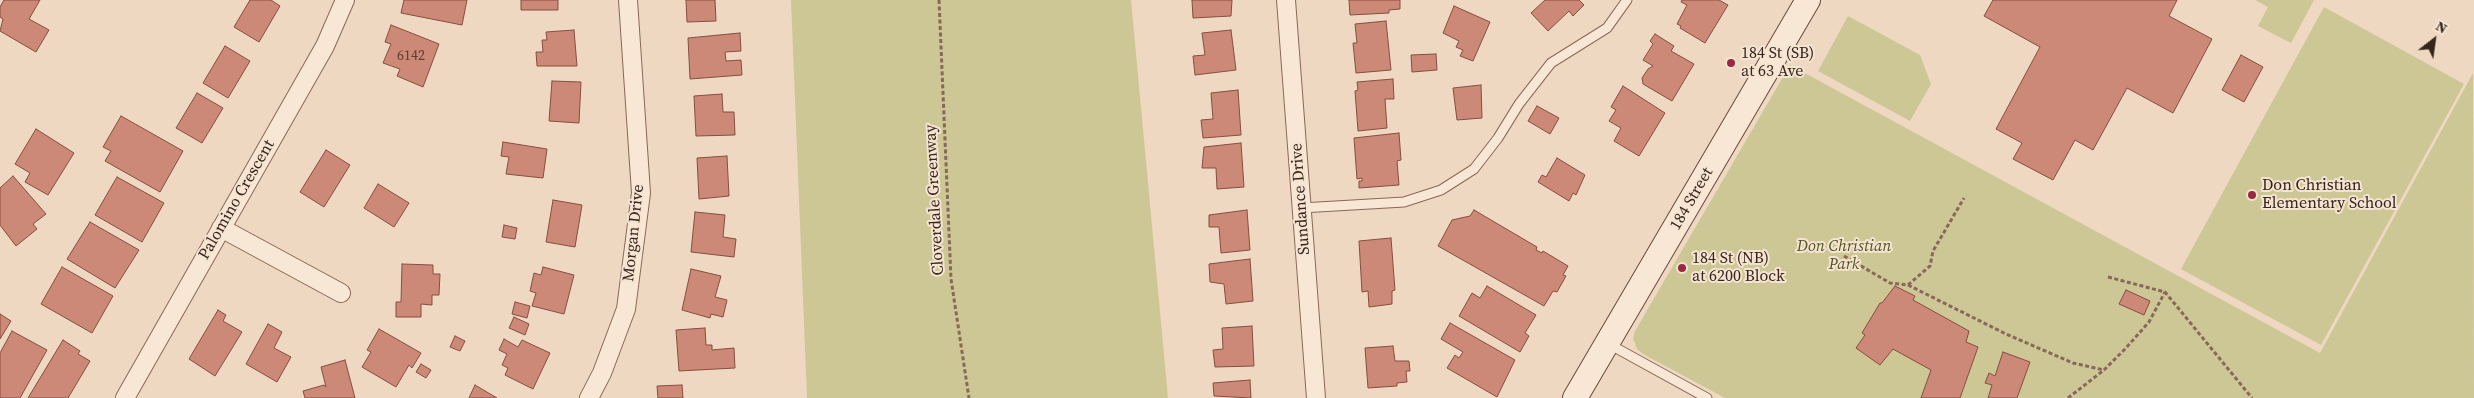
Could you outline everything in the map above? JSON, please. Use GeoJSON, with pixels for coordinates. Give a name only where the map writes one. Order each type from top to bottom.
{"type":"FeatureCollection","features":[{"type":"Feature","properties":{"kind":"main road","name":"184 Street"},"geometry":{"type":"LineString","coordinates":[[1575,398],[1808,0]]}},
{"type":"Feature","properties":{"kind":"street","name":"Palomino Crescent"},"geometry":{"type":"LineString","coordinates":[[125,398],[325,46],[345,0]]}},
{"type":"Feature","properties":{"kind":"street","name":"Morgan Drive"},"geometry":{"type":"LineString","coordinates":[[589,398],[602,373],[626,309],[641,193],[628,0]]}},
{"type":"Feature","properties":{"kind":"street","name":"Sundance Drive"},"geometry":{"type":"LineString","coordinates":[[1286,0],[1316,398]]}},
{"type":"Feature","properties":{"kind":"street"},"geometry":{"type":"LineString","coordinates":[[221,228],[341,293]]}},
{"type":"Feature","properties":{"kind":"lane"},"geometry":{"type":"LineString","coordinates":[[1301,208],[1404,202],[1442,190],[1450,185],[1474,169],[1498,138],[1519,104],[1551,63],[1607,28],[1627,0]]}},
{"type":"Feature","properties":{"kind":"lane"},"geometry":{"type":"LineString","coordinates":[[1607,343],[1707,398]]}},
{"type":"Feature","properties":{"kind":"path","name":"Cloverdale Greenway"},"geometry":{"type":"LineString","coordinates":[[938,0],[951,279],[969,398]]}},
{"type":"Feature","properties":{"kind":"path"},"geometry":{"type":"LineString","coordinates":[[1908,285],[1930,266],[1933,251],[1964,198]]}},
{"type":"Feature","properties":{"kind":"path"},"geometry":{"type":"LineString","coordinates":[[1844,256],[1890,283],[1908,285],[2006,334],[2056,356],[2073,363],[2104,370]]}},
{"type":"Feature","properties":{"kind":"path"},"geometry":{"type":"LineString","coordinates":[[2108,277],[2165,292],[2252,398]]}},
{"type":"Feature","properties":{"kind":"path"},"geometry":{"type":"LineString","coordinates":[[2068,398],[2104,370],[2149,322],[2165,292]]}},
{"type":"Feature","properties":{"kind":"green space"},"geometry":{"type":"Polygon","coordinates":[[[791,0],[1131,0],[1168,398],[807,398],[791,0]]]}},
{"type":"Feature","properties":{"kind":"green space"},"geometry":{"type":"Polygon","coordinates":[[[2255,0],[2314,0],[2291,43],[2258,26],[2268,7],[2255,0]]]}},
{"type":"Feature","properties":{"kind":"green space"},"geometry":{"type":"Polygon","coordinates":[[[2324,7],[2464,84],[2321,345],[2181,269],[2324,7]]]}},
{"type":"Feature","properties":{"kind":"green space"},"geometry":{"type":"Polygon","coordinates":[[[1848,16],[1920,55],[1931,84],[1910,121],[1818,71],[1848,16]]]}},
{"type":"Feature","properties":{"kind":"green space","name":"Don Christian Park"},"geometry":{"type":"Polygon","coordinates":[[[1790,65],[2320,353],[2473,73],[2474,398],[1725,398],[1643,354],[1637,349],[1633,338],[1635,331],[1790,65]]]}},
{"type":"Feature","properties":{"kind":"building"},"geometry":{"type":"Polygon","coordinates":[[[4,0],[40,0],[29,19],[49,30],[36,52],[0,31],[3,19],[0,17],[0,7],[4,0]]]}},
{"type":"Feature","properties":{"kind":"building"},"geometry":{"type":"Polygon","coordinates":[[[250,0],[271,0],[280,6],[259,42],[234,27],[250,0]]]}},
{"type":"Feature","properties":{"kind":"building"},"geometry":{"type":"Polygon","coordinates":[[[404,0],[467,0],[462,25],[401,13],[404,0]]]}},
{"type":"Feature","properties":{"kind":"building"},"geometry":{"type":"Polygon","coordinates":[[[521,0],[558,0],[558,10],[521,10],[521,0]]]}},
{"type":"Feature","properties":{"kind":"building"},"geometry":{"type":"Polygon","coordinates":[[[686,0],[715,0],[716,21],[687,22],[686,0]]]}},
{"type":"Feature","properties":{"kind":"building"},"geometry":{"type":"Polygon","coordinates":[[[1192,0],[1232,0],[1231,16],[1193,18],[1192,0]]]}},
{"type":"Feature","properties":{"kind":"building"},"geometry":{"type":"Polygon","coordinates":[[[1349,0],[1400,0],[1400,9],[1389,10],[1389,13],[1350,15],[1349,0]]]}},
{"type":"Feature","properties":{"kind":"building"},"geometry":{"type":"Polygon","coordinates":[[[1545,0],[1579,0],[1584,5],[1573,16],[1569,11],[1548,31],[1531,13],[1545,0]]]}},
{"type":"Feature","properties":{"kind":"building"},"geometry":{"type":"Polygon","coordinates":[[[1682,0],[1719,0],[1728,5],[1705,43],[1680,28],[1681,26],[1677,24],[1687,5],[1681,2],[1682,0]]]}},
{"type":"Feature","properties":{"kind":"building"},"geometry":{"type":"Polygon","coordinates":[[[1993,0],[2177,0],[2169,16],[2212,39],[2173,113],[2127,88],[2093,150],[2075,140],[2053,180],[2013,159],[2022,143],[1996,129],[2040,47],[1984,16],[1993,0]]]}},
{"type":"Feature","properties":{"kind":"building"},"geometry":{"type":"Polygon","coordinates":[[[1454,6],[1490,22],[1473,61],[1460,56],[1463,50],[1456,47],[1459,41],[1443,33],[1454,6]]]}},
{"type":"Feature","properties":{"kind":"building"},"geometry":{"type":"Polygon","coordinates":[[[1386,21],[1391,70],[1356,73],[1353,43],[1357,43],[1355,24],[1386,21]]]}},
{"type":"Feature","properties":{"kind":"building"},"geometry":{"type":"Polygon","coordinates":[[[391,25],[439,44],[423,87],[397,76],[400,69],[383,63],[391,44],[385,42],[391,25]]]}},
{"type":"Feature","properties":{"kind":"building"},"geometry":{"type":"Polygon","coordinates":[[[574,30],[577,66],[537,66],[536,52],[543,52],[542,40],[547,40],[546,32],[574,30]]]}},
{"type":"Feature","properties":{"kind":"building"},"geometry":{"type":"Polygon","coordinates":[[[1231,30],[1236,70],[1195,75],[1193,56],[1205,55],[1202,33],[1231,30]]]}},
{"type":"Feature","properties":{"kind":"building"},"geometry":{"type":"Polygon","coordinates":[[[740,33],[741,51],[725,52],[726,61],[741,60],[742,75],[690,79],[688,38],[740,33]]]}},
{"type":"Feature","properties":{"kind":"building"},"geometry":{"type":"Polygon","coordinates":[[[1655,34],[1674,46],[1671,51],[1694,64],[1672,101],[1643,84],[1642,78],[1648,69],[1653,66],[1643,60],[1653,44],[1650,41],[1655,34]]]}},
{"type":"Feature","properties":{"kind":"building"},"geometry":{"type":"Polygon","coordinates":[[[225,46],[250,61],[228,98],[203,83],[225,46]]]}},
{"type":"Feature","properties":{"kind":"building"},"geometry":{"type":"Polygon","coordinates":[[[1436,54],[1437,70],[1412,72],[1411,55],[1436,54]]]}},
{"type":"Feature","properties":{"kind":"building"},"geometry":{"type":"Polygon","coordinates":[[[2241,55],[2263,67],[2244,102],[2222,90],[2241,55]]]}},
{"type":"Feature","properties":{"kind":"building"},"geometry":{"type":"Polygon","coordinates":[[[1393,79],[1394,99],[1385,99],[1387,128],[1358,131],[1355,91],[1358,90],[1357,82],[1393,79]]]}},
{"type":"Feature","properties":{"kind":"building"},"geometry":{"type":"Polygon","coordinates":[[[552,81],[581,82],[579,123],[549,121],[552,81]]]}},
{"type":"Feature","properties":{"kind":"building"},"geometry":{"type":"Polygon","coordinates":[[[1481,85],[1482,118],[1457,120],[1453,88],[1481,85]]]}},
{"type":"Feature","properties":{"kind":"building"},"geometry":{"type":"Polygon","coordinates":[[[1623,86],[1665,113],[1639,156],[1614,141],[1621,128],[1609,121],[1616,110],[1611,107],[1623,86]]]}},
{"type":"Feature","properties":{"kind":"building"},"geometry":{"type":"Polygon","coordinates":[[[1238,90],[1241,135],[1203,138],[1201,120],[1213,119],[1211,93],[1238,90]]]}},
{"type":"Feature","properties":{"kind":"building"},"geometry":{"type":"Polygon","coordinates":[[[197,93],[223,108],[202,143],[176,128],[197,93]]]}},
{"type":"Feature","properties":{"kind":"building"},"geometry":{"type":"Polygon","coordinates":[[[722,94],[723,112],[734,112],[735,135],[696,136],[694,96],[722,94]]]}},
{"type":"Feature","properties":{"kind":"building"},"geometry":{"type":"Polygon","coordinates":[[[1537,106],[1559,118],[1550,134],[1528,121],[1537,106]]]}},
{"type":"Feature","properties":{"kind":"building"},"geometry":{"type":"Polygon","coordinates":[[[121,116],[183,151],[160,192],[105,161],[111,151],[103,147],[121,116]]]}},
{"type":"Feature","properties":{"kind":"building"},"geometry":{"type":"Polygon","coordinates":[[[36,129],[74,153],[48,195],[25,182],[30,173],[15,164],[36,129]]]}},
{"type":"Feature","properties":{"kind":"building"},"geometry":{"type":"Polygon","coordinates":[[[1399,133],[1401,160],[1397,161],[1399,185],[1359,188],[1359,181],[1362,181],[1362,178],[1357,179],[1354,138],[1399,133]]]}},
{"type":"Feature","properties":{"kind":"building"},"geometry":{"type":"Polygon","coordinates":[[[503,142],[547,149],[543,178],[506,174],[509,157],[501,156],[503,142]]]}},
{"type":"Feature","properties":{"kind":"building"},"geometry":{"type":"Polygon","coordinates":[[[1241,143],[1244,187],[1217,189],[1216,168],[1202,168],[1204,147],[1241,143]]]}},
{"type":"Feature","properties":{"kind":"building"},"geometry":{"type":"Polygon","coordinates":[[[326,150],[350,165],[324,207],[300,192],[326,150]]]}},
{"type":"Feature","properties":{"kind":"building"},"geometry":{"type":"Polygon","coordinates":[[[727,156],[729,196],[699,199],[697,158],[727,156]]]}},
{"type":"Feature","properties":{"kind":"building"},"geometry":{"type":"Polygon","coordinates":[[[1557,158],[1585,175],[1576,195],[1573,193],[1569,201],[1538,182],[1542,175],[1546,177],[1557,158]]]}},
{"type":"Feature","properties":{"kind":"building"},"geometry":{"type":"Polygon","coordinates":[[[13,176],[46,214],[33,224],[37,229],[16,246],[0,225],[0,188],[13,176]]]}},
{"type":"Feature","properties":{"kind":"building"},"geometry":{"type":"Polygon","coordinates":[[[117,177],[164,203],[142,242],[95,215],[117,177]]]}},
{"type":"Feature","properties":{"kind":"building"},"geometry":{"type":"Polygon","coordinates":[[[378,184],[409,203],[394,227],[364,208],[378,184]]]}},
{"type":"Feature","properties":{"kind":"building"},"geometry":{"type":"Polygon","coordinates":[[[553,200],[582,205],[575,247],[546,242],[553,200]]]}},
{"type":"Feature","properties":{"kind":"building"},"geometry":{"type":"Polygon","coordinates":[[[1247,210],[1250,250],[1221,253],[1219,227],[1209,227],[1209,215],[1247,210]]]}},
{"type":"Feature","properties":{"kind":"building"},"geometry":{"type":"Polygon","coordinates":[[[1474,210],[1537,247],[1536,250],[1542,253],[1543,251],[1568,266],[1563,275],[1566,276],[1557,292],[1553,291],[1544,306],[1438,246],[1452,220],[1470,216],[1474,210]]]}},
{"type":"Feature","properties":{"kind":"building"},"geometry":{"type":"Polygon","coordinates":[[[695,212],[725,215],[723,237],[736,239],[734,257],[691,252],[695,212]]]}},
{"type":"Feature","properties":{"kind":"building"},"geometry":{"type":"Polygon","coordinates":[[[90,222],[139,250],[115,288],[67,259],[90,222]]]}},
{"type":"Feature","properties":{"kind":"building"},"geometry":{"type":"Polygon","coordinates":[[[504,225],[517,228],[515,239],[502,237],[504,225]]]}},
{"type":"Feature","properties":{"kind":"building"},"geometry":{"type":"Polygon","coordinates":[[[1391,238],[1395,290],[1392,291],[1392,304],[1369,307],[1368,291],[1362,292],[1359,241],[1391,238]]]}},
{"type":"Feature","properties":{"kind":"building"},"geometry":{"type":"Polygon","coordinates":[[[1250,259],[1253,301],[1226,304],[1224,284],[1210,282],[1209,264],[1250,259]]]}},
{"type":"Feature","properties":{"kind":"building"},"geometry":{"type":"Polygon","coordinates":[[[402,264],[433,265],[433,274],[440,274],[439,295],[432,295],[432,305],[421,304],[421,317],[396,317],[396,302],[401,302],[402,264]]]}},
{"type":"Feature","properties":{"kind":"building"},"geometry":{"type":"Polygon","coordinates":[[[62,267],[113,296],[92,333],[41,304],[62,267]]]}},
{"type":"Feature","properties":{"kind":"building"},"geometry":{"type":"Polygon","coordinates":[[[543,267],[574,275],[564,314],[532,306],[536,293],[530,291],[534,273],[541,275],[543,267]]]}},
{"type":"Feature","properties":{"kind":"building"},"geometry":{"type":"Polygon","coordinates":[[[691,269],[721,276],[715,297],[727,300],[723,317],[711,314],[710,318],[682,310],[691,269]]]}},
{"type":"Feature","properties":{"kind":"building"},"geometry":{"type":"Polygon","coordinates":[[[1487,286],[1536,315],[1525,333],[1529,336],[1520,352],[1459,316],[1472,293],[1480,298],[1487,286]]]}},
{"type":"Feature","properties":{"kind":"building"},"geometry":{"type":"Polygon","coordinates":[[[1895,286],[1915,296],[1913,300],[1969,331],[1966,342],[1978,347],[1960,398],[1921,398],[1931,370],[1893,349],[1880,365],[1856,348],[1865,335],[1862,333],[1880,303],[1895,286]]]}},
{"type":"Feature","properties":{"kind":"building"},"geometry":{"type":"Polygon","coordinates":[[[2126,290],[2150,301],[2144,315],[2119,304],[2126,290]]]}},
{"type":"Feature","properties":{"kind":"building"},"geometry":{"type":"Polygon","coordinates":[[[515,302],[530,306],[527,318],[512,314],[515,302]]]}},
{"type":"Feature","properties":{"kind":"building"},"geometry":{"type":"Polygon","coordinates":[[[218,310],[226,315],[223,321],[242,332],[215,376],[189,359],[218,310]]]}},
{"type":"Feature","properties":{"kind":"building"},"geometry":{"type":"Polygon","coordinates":[[[0,314],[11,321],[0,339],[0,314]]]}},
{"type":"Feature","properties":{"kind":"building"},"geometry":{"type":"Polygon","coordinates":[[[514,317],[529,324],[525,335],[509,328],[514,317]]]}},
{"type":"Feature","properties":{"kind":"building"},"geometry":{"type":"Polygon","coordinates":[[[1450,323],[1515,360],[1497,397],[1447,368],[1455,355],[1459,358],[1463,352],[1441,339],[1450,323]]]}},
{"type":"Feature","properties":{"kind":"building"},"geometry":{"type":"Polygon","coordinates":[[[268,324],[282,332],[274,348],[291,357],[277,382],[246,364],[268,324]]]}},
{"type":"Feature","properties":{"kind":"building"},"geometry":{"type":"Polygon","coordinates":[[[1252,326],[1254,366],[1215,367],[1213,350],[1223,349],[1222,328],[1252,326]]]}},
{"type":"Feature","properties":{"kind":"building"},"geometry":{"type":"Polygon","coordinates":[[[705,328],[706,345],[712,345],[712,350],[734,348],[735,368],[679,371],[676,330],[705,328]]]}},
{"type":"Feature","properties":{"kind":"building"},"geometry":{"type":"Polygon","coordinates":[[[379,329],[421,353],[412,368],[409,365],[396,387],[362,367],[371,352],[367,350],[379,329]]]}},
{"type":"Feature","properties":{"kind":"building"},"geometry":{"type":"Polygon","coordinates":[[[12,331],[47,350],[20,398],[0,398],[0,353],[12,331]]]}},
{"type":"Feature","properties":{"kind":"building"},"geometry":{"type":"Polygon","coordinates":[[[455,336],[465,341],[460,351],[450,347],[455,336]]]}},
{"type":"Feature","properties":{"kind":"building"},"geometry":{"type":"Polygon","coordinates":[[[504,339],[518,347],[522,340],[550,353],[533,389],[505,375],[508,368],[502,365],[507,354],[499,350],[504,339]]]}},
{"type":"Feature","properties":{"kind":"building"},"geometry":{"type":"Polygon","coordinates":[[[63,340],[80,351],[78,354],[90,361],[68,398],[28,398],[63,340]]]}},
{"type":"Feature","properties":{"kind":"building"},"geometry":{"type":"Polygon","coordinates":[[[1393,346],[1395,361],[1409,361],[1410,371],[1406,371],[1407,382],[1397,383],[1397,386],[1368,388],[1365,348],[1393,346]]]}},
{"type":"Feature","properties":{"kind":"building"},"geometry":{"type":"Polygon","coordinates":[[[2003,352],[2030,362],[2017,398],[1988,398],[1992,385],[1985,383],[1989,373],[1995,376],[2003,352]]]}},
{"type":"Feature","properties":{"kind":"building"},"geometry":{"type":"Polygon","coordinates":[[[345,360],[355,398],[305,398],[303,391],[324,385],[326,387],[321,367],[345,360]]]}},
{"type":"Feature","properties":{"kind":"building"},"geometry":{"type":"Polygon","coordinates":[[[421,364],[431,370],[426,378],[416,372],[421,364]]]}},
{"type":"Feature","properties":{"kind":"building"},"geometry":{"type":"Polygon","coordinates":[[[1250,380],[1251,398],[1214,396],[1213,383],[1250,380]]]}},
{"type":"Feature","properties":{"kind":"building"},"geometry":{"type":"Polygon","coordinates":[[[475,385],[497,398],[469,398],[475,385]]]}},
{"type":"Feature","properties":{"kind":"building"},"geometry":{"type":"Polygon","coordinates":[[[682,385],[683,398],[658,398],[657,386],[682,385]]]}},
{"type":"Feature","properties":{"kind":"place","name":"184 St (SB) at 63 Ave"},"geometry":{"type":"Point","coordinates":[1731,63]}},
{"type":"Feature","properties":{"kind":"place","name":"Don Christian Elementary School"},"geometry":{"type":"Point","coordinates":[2252,195]}},
{"type":"Feature","properties":{"kind":"place","name":"184 St (NB) at 6200 Block"},"geometry":{"type":"Point","coordinates":[1682,268]}}]}
